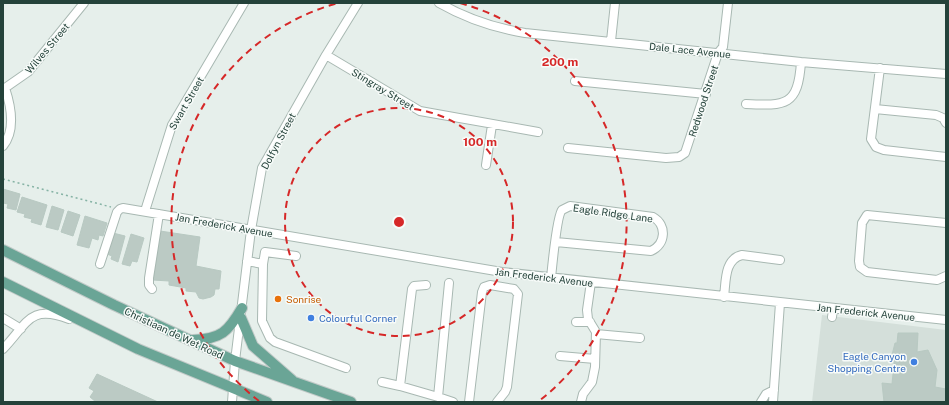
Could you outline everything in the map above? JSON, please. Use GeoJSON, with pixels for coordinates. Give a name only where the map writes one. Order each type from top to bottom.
{"type":"FeatureCollection","features":[{"type":"Feature","properties":{"kind":"main road","name":"Christiaan de Wet Road"},"geometry":{"type":"LineString","coordinates":[[3,250],[235,361],[351,402]]}},
{"type":"Feature","properties":{"kind":"main road"},"geometry":{"type":"LineString","coordinates":[[3,282],[107,334],[172,364],[267,402]]}},
{"type":"Feature","properties":{"kind":"main road"},"geometry":{"type":"LineString","coordinates":[[189,340],[210,340],[224,333],[231,327],[241,313]]}},
{"type":"Feature","properties":{"kind":"main road"},"geometry":{"type":"LineString","coordinates":[[241,313],[253,346],[297,384]]}},
{"type":"Feature","properties":{"kind":"street","name":"Wilves Street"},"geometry":{"type":"LineString","coordinates":[[3,146],[11,132],[10,110],[4,89],[28,72],[84,3]]}},
{"type":"Feature","properties":{"kind":"street","name":"Swart Street"},"geometry":{"type":"LineString","coordinates":[[145,211],[172,125],[244,3]]}},
{"type":"Feature","properties":{"kind":"street","name":"Dolfyn Street"},"geometry":{"type":"LineString","coordinates":[[232,402],[235,361],[247,261],[262,168],[326,55],[358,3]]}},
{"type":"Feature","properties":{"kind":"street","name":"Dale Lace Avenue"},"geometry":{"type":"LineString","coordinates":[[439,3],[475,21],[502,30],[801,62],[946,74]]}},
{"type":"Feature","properties":{"kind":"street"},"geometry":{"type":"LineString","coordinates":[[611,41],[615,3]]}},
{"type":"Feature","properties":{"kind":"street","name":"Redwood Street"},"geometry":{"type":"LineString","coordinates":[[568,148],[666,158],[679,157],[685,153],[706,94],[718,53],[723,47],[728,3]]}},
{"type":"Feature","properties":{"kind":"street","name":"Stingray Street"},"geometry":{"type":"LineString","coordinates":[[326,55],[420,111],[538,132]]}},
{"type":"Feature","properties":{"kind":"street"},"geometry":{"type":"LineString","coordinates":[[746,104],[778,104],[793,96],[798,90],[801,62]]}},
{"type":"Feature","properties":{"kind":"street"},"geometry":{"type":"LineString","coordinates":[[880,68],[871,139],[876,147],[884,150],[946,157]]}},
{"type":"Feature","properties":{"kind":"street"},"geometry":{"type":"LineString","coordinates":[[575,81],[706,94]]}},
{"type":"Feature","properties":{"kind":"street"},"geometry":{"type":"LineString","coordinates":[[875,109],[936,115],[943,118],[946,123]]}},
{"type":"Feature","properties":{"kind":"street"},"geometry":{"type":"LineString","coordinates":[[486,165],[492,125]]}},
{"type":"Feature","properties":{"kind":"street","name":"Eagle Ridge Lane"},"geometry":{"type":"LineString","coordinates":[[551,278],[559,216],[562,210],[570,206],[653,217],[660,220],[663,227],[661,242],[658,247],[651,251],[556,242]]}},
{"type":"Feature","properties":{"kind":"street","name":"Jan Frederick Avenue"},"geometry":{"type":"LineString","coordinates":[[120,209],[145,211],[494,271],[780,303],[832,313],[946,320]]}},
{"type":"Feature","properties":{"kind":"street"},"geometry":{"type":"LineString","coordinates":[[100,264],[115,219],[120,209]]}},
{"type":"Feature","properties":{"kind":"street"},"geometry":{"type":"LineString","coordinates":[[152,289],[149,285],[148,278],[159,214]]}},
{"type":"Feature","properties":{"kind":"street"},"geometry":{"type":"LineString","coordinates":[[946,223],[867,215],[862,223],[859,261],[860,267],[867,272],[938,280],[946,276]]}},
{"type":"Feature","properties":{"kind":"street"},"geometry":{"type":"LineString","coordinates":[[296,256],[265,252],[263,264],[262,321],[270,338],[275,342],[346,368]]}},
{"type":"Feature","properties":{"kind":"street"},"geometry":{"type":"LineString","coordinates":[[724,297],[727,268],[737,256],[742,255],[780,260]]}},
{"type":"Feature","properties":{"kind":"street"},"geometry":{"type":"LineString","coordinates":[[247,261],[263,264]]}},
{"type":"Feature","properties":{"kind":"street"},"geometry":{"type":"LineString","coordinates":[[581,402],[583,394],[592,382],[595,359],[596,334],[590,322],[587,310],[591,282]]}},
{"type":"Feature","properties":{"kind":"street"},"geometry":{"type":"LineString","coordinates":[[438,397],[449,283]]}},
{"type":"Feature","properties":{"kind":"street"},"geometry":{"type":"LineString","coordinates":[[400,386],[412,289],[414,286],[426,285]]}},
{"type":"Feature","properties":{"kind":"street"},"geometry":{"type":"LineString","coordinates":[[469,402],[482,292],[484,287],[490,285],[514,289],[518,294],[507,387],[505,392],[496,402]]}},
{"type":"Feature","properties":{"kind":"street"},"geometry":{"type":"LineString","coordinates":[[773,402],[780,303]]}},
{"type":"Feature","properties":{"kind":"street"},"geometry":{"type":"LineString","coordinates":[[3,349],[32,316],[44,313],[59,315],[107,334]]}},
{"type":"Feature","properties":{"kind":"street"},"geometry":{"type":"LineString","coordinates":[[3,318],[21,329]]}},
{"type":"Feature","properties":{"kind":"street"},"geometry":{"type":"LineString","coordinates":[[576,322],[590,322]]}},
{"type":"Feature","properties":{"kind":"street"},"geometry":{"type":"LineString","coordinates":[[596,334],[640,338]]}},
{"type":"Feature","properties":{"kind":"street"},"geometry":{"type":"LineString","coordinates":[[560,356],[595,359]]}},
{"type":"Feature","properties":{"kind":"street"},"geometry":{"type":"LineString","coordinates":[[382,382],[453,402]]}},
{"type":"Feature","properties":{"kind":"street"},"geometry":{"type":"LineString","coordinates":[[761,402],[766,394],[774,390]]}},
{"type":"Feature","properties":{"kind":"path"},"geometry":{"type":"LineString","coordinates":[[3,178],[120,209]]}},
{"type":"Feature","properties":{"kind":"shaded area"},"geometry":{"type":"Polygon","coordinates":[[[822,315],[946,330],[946,402],[812,402],[822,315]]]}},
{"type":"Feature","properties":{"kind":"building"},"geometry":{"type":"Polygon","coordinates":[[[3,189],[20,194],[16,210],[7,208],[8,204],[3,203],[3,189]]]}},
{"type":"Feature","properties":{"kind":"building"},"geometry":{"type":"Polygon","coordinates":[[[22,197],[47,205],[41,225],[31,222],[32,219],[24,217],[25,214],[17,212],[22,197]]]}},
{"type":"Feature","properties":{"kind":"building"},"geometry":{"type":"Polygon","coordinates":[[[52,206],[64,210],[58,230],[46,227],[52,206]]]}},
{"type":"Feature","properties":{"kind":"building"},"geometry":{"type":"Polygon","coordinates":[[[68,211],[80,215],[73,236],[61,232],[68,211]]]}},
{"type":"Feature","properties":{"kind":"building"},"geometry":{"type":"Polygon","coordinates":[[[85,216],[107,223],[103,236],[99,235],[98,240],[92,238],[89,248],[77,245],[85,216]]]}},
{"type":"Feature","properties":{"kind":"building"},"geometry":{"type":"Polygon","coordinates":[[[160,231],[200,237],[196,266],[221,271],[219,289],[215,289],[214,295],[203,299],[199,298],[196,292],[186,291],[186,288],[169,285],[169,281],[153,280],[160,231]]]}},
{"type":"Feature","properties":{"kind":"building"},"geometry":{"type":"Polygon","coordinates":[[[113,233],[125,236],[118,262],[111,259],[112,256],[107,254],[113,233]]]}},
{"type":"Feature","properties":{"kind":"building"},"geometry":{"type":"Polygon","coordinates":[[[131,234],[144,238],[137,262],[132,261],[130,266],[122,264],[131,234]]]}},
{"type":"Feature","properties":{"kind":"building","name":"Eagle Canyon Shopping Centre"},"geometry":{"type":"Polygon","coordinates":[[[898,333],[918,333],[917,352],[928,350],[937,370],[935,387],[946,389],[946,402],[884,402],[882,383],[892,384],[895,354],[892,355],[895,343],[897,343],[898,333]]]}},
{"type":"Feature","properties":{"kind":"building"},"geometry":{"type":"Polygon","coordinates":[[[97,374],[158,402],[96,402],[90,397],[94,391],[89,388],[97,374]]]}},
{"type":"Feature","properties":{"kind":"place","name":"Sonrise"},"geometry":{"type":"Point","coordinates":[278,299]}},
{"type":"Feature","properties":{"kind":"place","name":"Colourful Corner"},"geometry":{"type":"Point","coordinates":[311,318]}},
{"type":"Feature","properties":{"kind":"place","name":"Eagle Canyon Shopping Centre"},"geometry":{"type":"Point","coordinates":[914,362]}}]}
